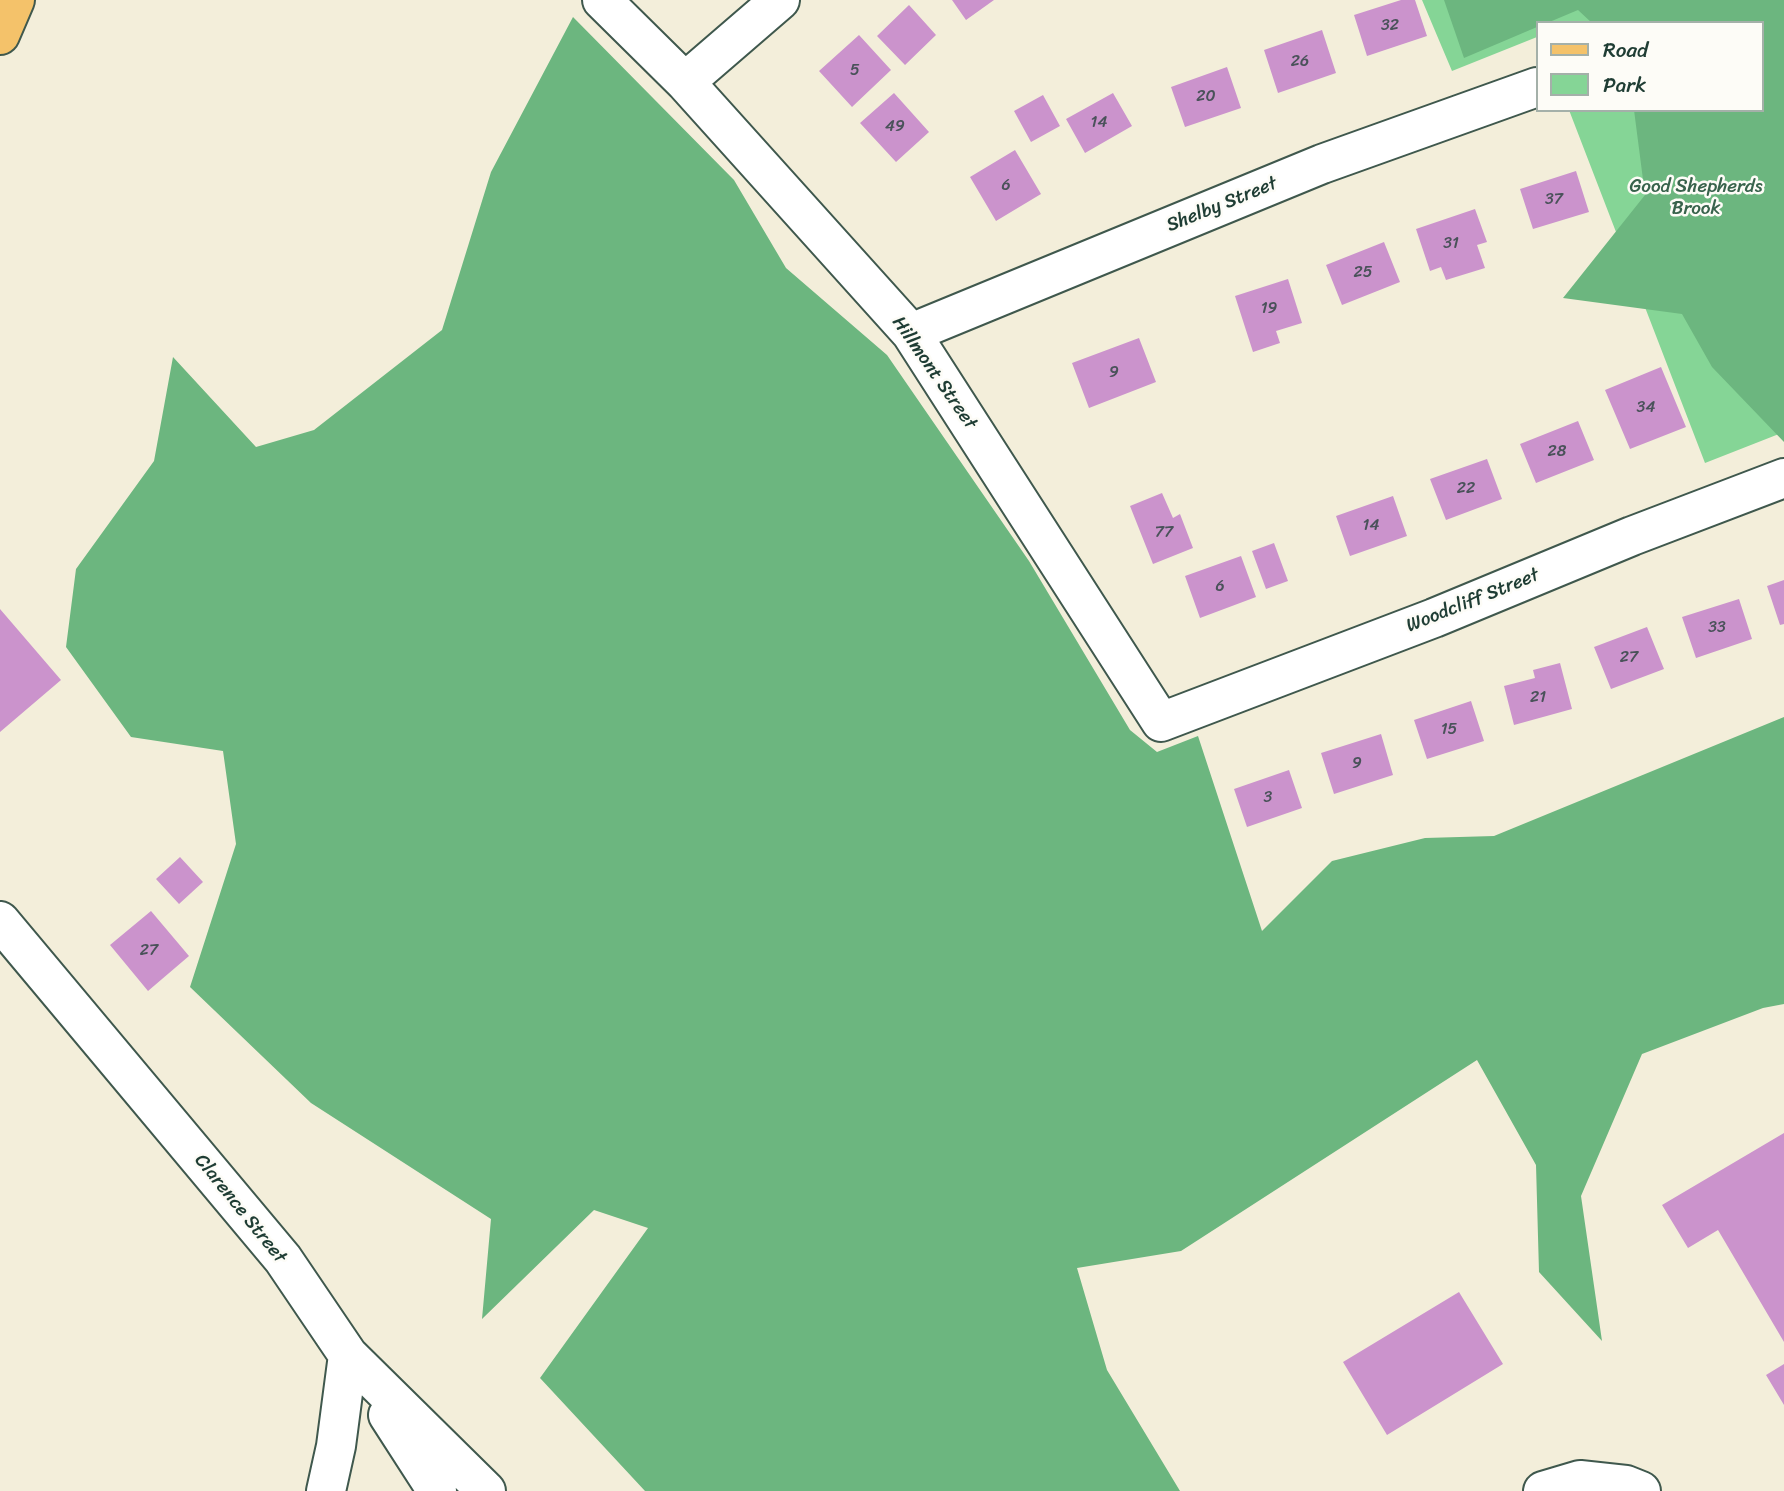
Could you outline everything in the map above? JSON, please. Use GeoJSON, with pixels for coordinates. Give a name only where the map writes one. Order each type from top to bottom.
{"type":"FeatureCollection","features":[{"type":"Feature","properties":{"kind":"main road"},"geometry":{"type":"LineString","coordinates":[[0,35],[15,0]]}},
{"type":"Feature","properties":{"kind":"street","name":"Hillmont Street"},"geometry":{"type":"LineString","coordinates":[[602,0],[685,82],[911,333],[1161,722]]}},
{"type":"Feature","properties":{"kind":"street"},"geometry":{"type":"LineString","coordinates":[[685,82],[780,0]]}},
{"type":"Feature","properties":{"kind":"street","name":"Shelby Street"},"geometry":{"type":"LineString","coordinates":[[911,333],[1322,164],[1536,87]]}},
{"type":"Feature","properties":{"kind":"street","name":"Woodcliff Street"},"geometry":{"type":"LineString","coordinates":[[1161,722],[1434,618],[1632,536],[1784,478]]}},
{"type":"Feature","properties":{"kind":"street","name":"Clarence Street"},"geometry":{"type":"LineString","coordinates":[[0,921],[283,1259],[348,1355],[486,1491]]}},
{"type":"Feature","properties":{"kind":"street"},"geometry":{"type":"LineString","coordinates":[[326,1491],[348,1355]]}},
{"type":"Feature","properties":{"kind":"street"},"geometry":{"type":"LineString","coordinates":[[348,1355],[437,1491]]}},
{"type":"Feature","properties":{"kind":"street"},"geometry":{"type":"LineString","coordinates":[[1543,1491],[1580,1480],[1626,1485],[1641,1491]]}},
{"type":"Feature","properties":{"kind":"green space","name":"Good Shepherds Brook"},"geometry":{"type":"Polygon","coordinates":[[[1422,0],[1784,0],[1784,432],[1705,463],[1570,112],[1763,112],[1763,21],[1536,21],[1536,37],[1452,71],[1422,0]]]}},
{"type":"Feature","properties":{"kind":"green space","name":"Good Shepherds Brook"},"geometry":{"type":"Polygon","coordinates":[[[1444,0],[1784,0],[1784,442],[1712,367],[1682,314],[1563,298],[1645,195],[1634,112],[1763,112],[1763,21],[1590,21],[1578,10],[1552,21],[1536,21],[1536,27],[1464,58],[1444,0]]]}},
{"type":"Feature","properties":{"kind":"green space"},"geometry":{"type":"Polygon","coordinates":[[[573,17],[734,180],[786,268],[887,355],[1029,561],[1130,730],[1157,752],[1198,736],[1262,931],[1332,861],[1425,838],[1494,836],[1784,717],[1784,1004],[1763,1008],[1642,1054],[1581,1196],[1602,1341],[1539,1272],[1536,1165],[1477,1060],[1181,1251],[1077,1268],[1107,1370],[1180,1491],[645,1491],[540,1378],[648,1228],[594,1210],[482,1319],[491,1219],[311,1103],[190,987],[236,844],[223,751],[131,737],[66,647],[76,569],[154,461],[173,357],[256,447],[314,430],[442,330],[491,172],[573,17]]]}},
{"type":"Feature","properties":{"kind":"building"},"geometry":{"type":"Polygon","coordinates":[[[952,0],[994,0],[966,20],[952,0]]]}},
{"type":"Feature","properties":{"kind":"building"},"geometry":{"type":"Polygon","coordinates":[[[1401,0],[1415,0],[1427,36],[1367,56],[1354,15],[1401,0]]]}},
{"type":"Feature","properties":{"kind":"building"},"geometry":{"type":"Polygon","coordinates":[[[909,5],[936,35],[905,65],[877,36],[909,5]]]}},
{"type":"Feature","properties":{"kind":"building"},"geometry":{"type":"Polygon","coordinates":[[[1322,30],[1336,73],[1278,93],[1264,50],[1322,30]]]}},
{"type":"Feature","properties":{"kind":"building"},"geometry":{"type":"Polygon","coordinates":[[[859,35],[891,70],[852,107],[819,71],[859,35]]]}},
{"type":"Feature","properties":{"kind":"building"},"geometry":{"type":"Polygon","coordinates":[[[1227,67],[1241,108],[1185,127],[1171,87],[1227,67]]]}},
{"type":"Feature","properties":{"kind":"building"},"geometry":{"type":"Polygon","coordinates":[[[894,93],[929,132],[896,162],[860,123],[894,93]]]}},
{"type":"Feature","properties":{"kind":"building"},"geometry":{"type":"Polygon","coordinates":[[[1113,93],[1132,126],[1085,153],[1066,119],[1113,93]]]}},
{"type":"Feature","properties":{"kind":"building"},"geometry":{"type":"Polygon","coordinates":[[[1043,95],[1060,126],[1031,142],[1014,111],[1043,95]]]}},
{"type":"Feature","properties":{"kind":"building"},"geometry":{"type":"Polygon","coordinates":[[[1015,150],[1041,194],[996,221],[970,177],[1015,150]]]}},
{"type":"Feature","properties":{"kind":"building"},"geometry":{"type":"Polygon","coordinates":[[[1576,171],[1589,212],[1533,229],[1520,189],[1576,171]]]}},
{"type":"Feature","properties":{"kind":"building"},"geometry":{"type":"Polygon","coordinates":[[[1475,209],[1487,242],[1477,245],[1485,268],[1446,280],[1441,267],[1430,271],[1416,229],[1475,209]]]}},
{"type":"Feature","properties":{"kind":"building"},"geometry":{"type":"Polygon","coordinates":[[[1384,242],[1400,282],[1342,305],[1326,265],[1384,242]]]}},
{"type":"Feature","properties":{"kind":"building"},"geometry":{"type":"Polygon","coordinates":[[[1288,279],[1302,323],[1276,331],[1280,343],[1253,352],[1235,296],[1288,279]]]}},
{"type":"Feature","properties":{"kind":"building"},"geometry":{"type":"Polygon","coordinates":[[[1139,338],[1156,382],[1089,408],[1072,363],[1139,338]]]}},
{"type":"Feature","properties":{"kind":"building"},"geometry":{"type":"Polygon","coordinates":[[[1661,367],[1686,427],[1630,449],[1605,390],[1661,367]]]}},
{"type":"Feature","properties":{"kind":"building"},"geometry":{"type":"Polygon","coordinates":[[[1578,421],[1594,460],[1536,483],[1520,444],[1578,421]]]}},
{"type":"Feature","properties":{"kind":"building"},"geometry":{"type":"Polygon","coordinates":[[[1487,459],[1502,499],[1446,520],[1430,479],[1487,459]]]}},
{"type":"Feature","properties":{"kind":"building"},"geometry":{"type":"Polygon","coordinates":[[[1162,493],[1173,518],[1180,514],[1193,548],[1153,564],[1130,506],[1162,493]]]}},
{"type":"Feature","properties":{"kind":"building"},"geometry":{"type":"Polygon","coordinates":[[[1393,496],[1407,536],[1350,556],[1336,516],[1393,496]]]}},
{"type":"Feature","properties":{"kind":"building"},"geometry":{"type":"Polygon","coordinates":[[[1274,543],[1288,581],[1266,589],[1252,551],[1274,543]]]}},
{"type":"Feature","properties":{"kind":"building"},"geometry":{"type":"Polygon","coordinates":[[[1241,556],[1256,597],[1200,618],[1185,576],[1241,556]]]}},
{"type":"Feature","properties":{"kind":"building"},"geometry":{"type":"Polygon","coordinates":[[[1784,580],[1784,624],[1780,625],[1767,586],[1784,580]]]}},
{"type":"Feature","properties":{"kind":"building"},"geometry":{"type":"Polygon","coordinates":[[[1739,599],[1752,639],[1696,658],[1682,617],[1739,599]]]}},
{"type":"Feature","properties":{"kind":"building"},"geometry":{"type":"Polygon","coordinates":[[[0,609],[61,680],[0,732],[0,609]]]}},
{"type":"Feature","properties":{"kind":"building"},"geometry":{"type":"Polygon","coordinates":[[[1647,627],[1664,669],[1611,689],[1594,647],[1647,627]]]}},
{"type":"Feature","properties":{"kind":"building"},"geometry":{"type":"Polygon","coordinates":[[[1560,663],[1572,709],[1514,725],[1504,686],[1535,678],[1533,670],[1560,663]]]}},
{"type":"Feature","properties":{"kind":"building"},"geometry":{"type":"Polygon","coordinates":[[[1471,701],[1484,741],[1427,759],[1414,720],[1471,701]]]}},
{"type":"Feature","properties":{"kind":"building"},"geometry":{"type":"Polygon","coordinates":[[[1381,734],[1393,775],[1334,794],[1321,753],[1381,734]]]}},
{"type":"Feature","properties":{"kind":"building"},"geometry":{"type":"Polygon","coordinates":[[[1289,770],[1302,808],[1247,827],[1234,789],[1289,770]]]}},
{"type":"Feature","properties":{"kind":"building"},"geometry":{"type":"Polygon","coordinates":[[[180,857],[203,882],[179,904],[156,879],[180,857]]]}},
{"type":"Feature","properties":{"kind":"building"},"geometry":{"type":"Polygon","coordinates":[[[151,911],[189,956],[148,991],[110,945],[151,911]]]}},
{"type":"Feature","properties":{"kind":"building"},"geometry":{"type":"Polygon","coordinates":[[[1784,1133],[1784,1342],[1718,1230],[1688,1248],[1662,1205],[1784,1133]]]}},
{"type":"Feature","properties":{"kind":"building"},"geometry":{"type":"Polygon","coordinates":[[[1459,1292],[1503,1364],[1387,1435],[1343,1362],[1459,1292]]]}},
{"type":"Feature","properties":{"kind":"building"},"geometry":{"type":"Polygon","coordinates":[[[1784,1364],[1784,1405],[1766,1375],[1784,1364]]]}}]}
